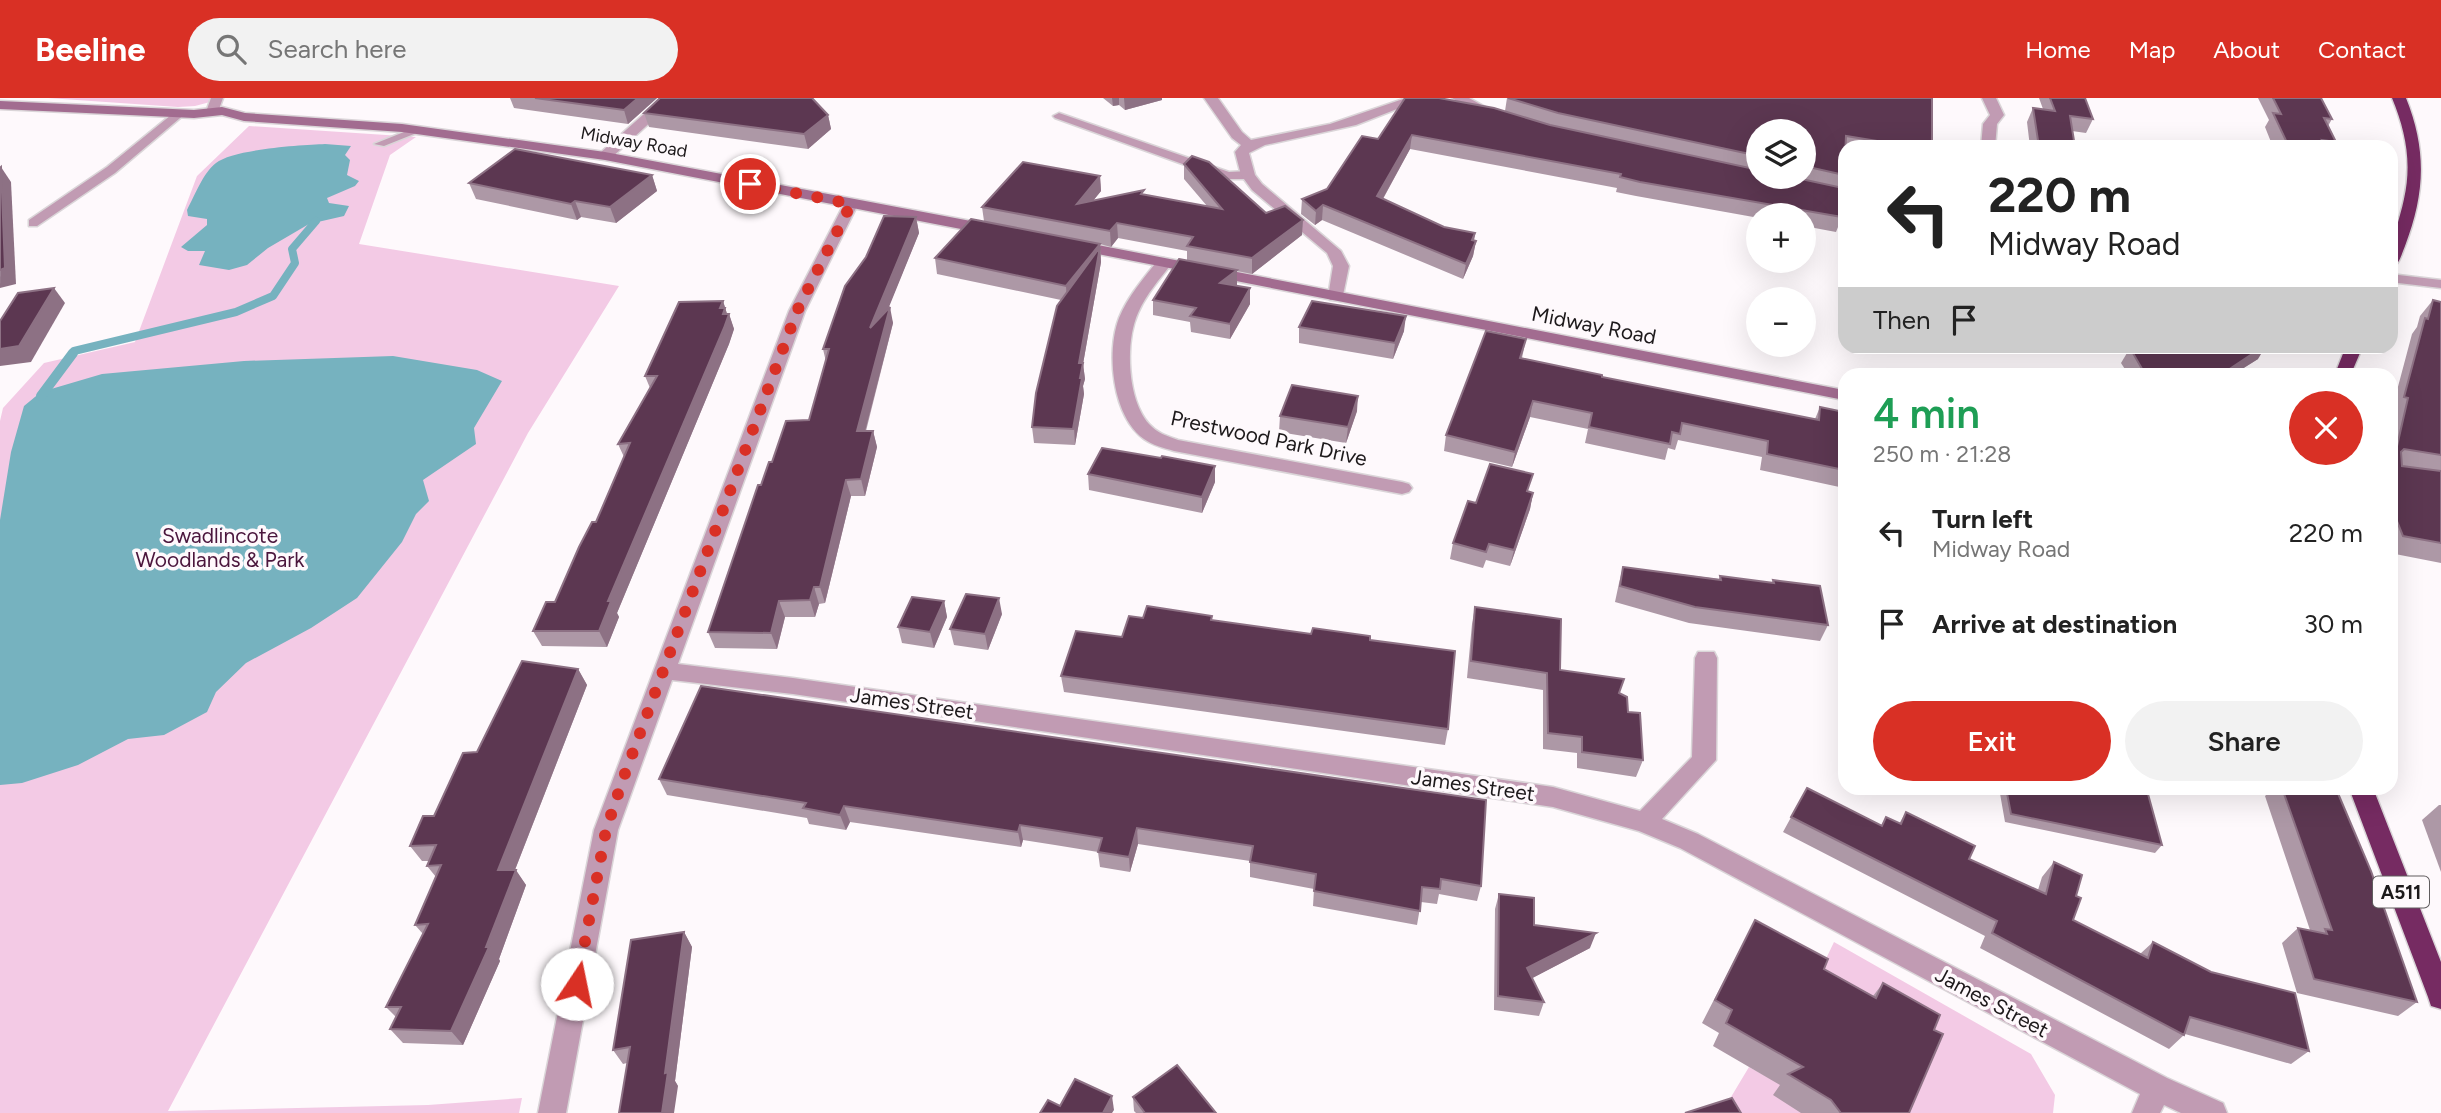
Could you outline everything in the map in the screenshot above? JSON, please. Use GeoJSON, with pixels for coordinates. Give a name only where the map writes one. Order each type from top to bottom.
{"type":"FeatureCollection","features":[{"type":"Feature","properties":{"kind":"highway"},"geometry":{"type":"LineString","coordinates":[[2398,240],[2414,195],[2416,170],[2415,140],[2399,98]]}},
{"type":"Feature","properties":{"kind":"highway","name":"A511"},"geometry":{"type":"LineString","coordinates":[[2364,795],[2441,997]]}},
{"type":"Feature","properties":{"kind":"main road"},"geometry":{"type":"LineString","coordinates":[[217,107],[241,100]]}},
{"type":"Feature","properties":{"kind":"main road","name":"Midway Road"},"geometry":{"type":"LineString","coordinates":[[3,107],[180,113],[217,107],[244,117],[418,130],[605,156],[1013,234]]}},
{"type":"Feature","properties":{"kind":"main road","name":"Midway Road"},"geometry":{"type":"LineString","coordinates":[[1053,241],[1838,394]]}},
{"type":"Feature","properties":{"kind":"street"},"geometry":{"type":"LineString","coordinates":[[605,156],[670,98]]}},
{"type":"Feature","properties":{"kind":"street"},"geometry":{"type":"LineString","coordinates":[[1212,98],[1237,135],[1249,145]]}},
{"type":"Feature","properties":{"kind":"street"},"geometry":{"type":"LineString","coordinates":[[1336,297],[1341,265],[1333,251],[1266,195],[1248,175],[1242,152],[1249,145],[1261,141],[1326,131],[1363,121],[1418,98]]}},
{"type":"Feature","properties":{"kind":"street"},"geometry":{"type":"LineString","coordinates":[[1459,98],[1509,122]]}},
{"type":"Feature","properties":{"kind":"street"},"geometry":{"type":"LineString","coordinates":[[1989,98],[1997,115],[1990,124],[1989,140]]}},
{"type":"Feature","properties":{"kind":"street"},"geometry":{"type":"LineString","coordinates":[[552,1113],[606,830],[797,311],[851,204]]}},
{"type":"Feature","properties":{"kind":"street","name":"Prestwood Park Drive"},"geometry":{"type":"LineString","coordinates":[[1164,263],[1138,296],[1125,324],[1125,384],[1133,414],[1147,433],[1174,445],[1213,454],[1402,488]]}},
{"type":"Feature","properties":{"kind":"street"},"geometry":{"type":"LineString","coordinates":[[1643,822],[1704,760],[1706,658]]}},
{"type":"Feature","properties":{"kind":"street","name":"James Street"},"geometry":{"type":"LineString","coordinates":[[666,671],[793,686],[1553,797],[1643,822],[1689,841],[2151,1101],[2213,1113]]}},
{"type":"Feature","properties":{"kind":"lane"},"geometry":{"type":"LineString","coordinates":[[33,223],[111,170],[180,113]]}},
{"type":"Feature","properties":{"kind":"lane"},"geometry":{"type":"LineString","coordinates":[[1059,116],[1228,176],[1248,175]]}},
{"type":"Feature","properties":{"kind":"lane"},"geometry":{"type":"LineString","coordinates":[[380,144],[418,130]]}},
{"type":"Feature","properties":{"kind":"lane"},"geometry":{"type":"LineString","coordinates":[[2398,279],[2441,284]]}},
{"type":"Feature","properties":{"kind":"green space"},"geometry":{"type":"Polygon","coordinates":[[[48,98],[225,98],[195,106],[178,107],[48,98]]]}},
{"type":"Feature","properties":{"kind":"green space","name":"Swadlincote Woodlands & Park"},"geometry":{"type":"Polygon","coordinates":[[[249,126],[416,137],[390,155],[359,244],[619,286],[528,433],[168,1111],[428,1105],[522,1098],[519,1113],[0,1113],[0,421],[3,408],[44,363],[135,342],[197,176],[249,126]]]}},
{"type":"Feature","properties":{"kind":"green space"},"geometry":{"type":"Polygon","coordinates":[[[1834,942],[2031,1054],[2055,1095],[2053,1113],[1729,1113],[1725,1107],[1749,1067],[1769,1078],[1834,942]]]}},
{"type":"Feature","properties":{"kind":"water"},"geometry":{"type":"Polygon","coordinates":[[[325,144],[351,146],[345,155],[350,160],[347,175],[359,181],[355,186],[327,198],[329,203],[349,206],[344,216],[309,224],[268,248],[247,265],[229,270],[199,265],[205,251],[188,251],[181,247],[207,225],[207,219],[188,216],[187,210],[203,178],[216,163],[252,151],[325,144]]]}},
{"type":"Feature","properties":{"kind":"water"},"geometry":{"type":"Polygon","coordinates":[[[393,356],[477,370],[502,381],[474,428],[476,444],[423,480],[429,501],[416,514],[402,542],[357,598],[311,628],[246,663],[216,692],[207,712],[164,735],[128,739],[78,765],[22,783],[0,785],[0,520],[11,452],[24,406],[41,392],[102,374],[244,361],[393,356]]]}},
{"type":"Feature","properties":{"kind":"building"},"geometry":{"type":"Polygon","coordinates":[[[535,98],[638,98],[624,110],[535,98]]]}},
{"type":"Feature","properties":{"kind":"building"},"geometry":{"type":"Polygon","coordinates":[[[660,98],[812,98],[828,115],[804,134],[644,113],[660,98]]]}},
{"type":"Feature","properties":{"kind":"building"},"geometry":{"type":"Polygon","coordinates":[[[1405,98],[1439,98],[1494,108],[1550,125],[1746,167],[1746,189],[1816,189],[1816,182],[1838,187],[1838,216],[1816,212],[1816,203],[1761,203],[1640,182],[1620,177],[1621,174],[1412,135],[1377,196],[1444,227],[1475,233],[1472,240],[1476,241],[1466,264],[1323,205],[1316,211],[1302,199],[1327,189],[1362,136],[1378,139],[1405,98]]]}},
{"type":"Feature","properties":{"kind":"building"},"geometry":{"type":"Polygon","coordinates":[[[1508,98],[1932,98],[1932,140],[1871,140],[1846,136],[1846,140],[1838,140],[1838,174],[1816,169],[1816,119],[1746,119],[1746,153],[1558,113],[1508,98]]]}},
{"type":"Feature","properties":{"kind":"building"},"geometry":{"type":"Polygon","coordinates":[[[2050,98],[2085,98],[2093,119],[2070,116],[2074,140],[2038,140],[2033,108],[2055,111],[2050,98]]]}},
{"type":"Feature","properties":{"kind":"building"},"geometry":{"type":"Polygon","coordinates":[[[2273,98],[2321,98],[2332,119],[2324,118],[2335,140],[2286,140],[2273,113],[2281,114],[2273,98]]]}},
{"type":"Feature","properties":{"kind":"building"},"geometry":{"type":"Polygon","coordinates":[[[515,149],[652,175],[610,207],[575,201],[571,204],[469,183],[515,149]]]}},
{"type":"Feature","properties":{"kind":"building"},"geometry":{"type":"Polygon","coordinates":[[[1192,156],[1209,162],[1266,213],[1285,206],[1303,220],[1252,258],[1187,246],[1193,237],[1117,223],[1110,231],[982,207],[1023,162],[1100,176],[1077,204],[1144,190],[1141,194],[1222,209],[1184,164],[1192,156]]]}},
{"type":"Feature","properties":{"kind":"building"},"geometry":{"type":"Polygon","coordinates":[[[0,168],[5,268],[0,270],[0,168]]]}},
{"type":"Feature","properties":{"kind":"building"},"geometry":{"type":"Polygon","coordinates":[[[884,216],[916,217],[870,328],[890,307],[857,431],[873,431],[861,479],[846,480],[820,587],[814,587],[810,600],[779,601],[771,633],[708,632],[758,485],[761,485],[769,462],[772,462],[786,421],[809,420],[829,349],[823,349],[845,286],[866,257],[884,216]]]}},
{"type":"Feature","properties":{"kind":"building"},"geometry":{"type":"Polygon","coordinates":[[[971,219],[1100,244],[1066,286],[935,258],[971,219]]]}},
{"type":"Feature","properties":{"kind":"building"},"geometry":{"type":"Polygon","coordinates":[[[1100,247],[1079,363],[1083,363],[1082,378],[1073,429],[1032,427],[1036,393],[1057,306],[1100,247]]]}},
{"type":"Feature","properties":{"kind":"building"},"geometry":{"type":"Polygon","coordinates":[[[1179,259],[1237,270],[1220,283],[1250,288],[1230,324],[1190,316],[1196,308],[1153,300],[1179,259]]]}},
{"type":"Feature","properties":{"kind":"building"},"geometry":{"type":"Polygon","coordinates":[[[54,288],[19,346],[0,349],[0,321],[18,293],[54,288]]]}},
{"type":"Feature","properties":{"kind":"building"},"geometry":{"type":"Polygon","coordinates":[[[2433,300],[2441,302],[2441,455],[2404,449],[2401,452],[2402,466],[2441,471],[2441,543],[2403,536],[2398,524],[2398,442],[2408,398],[2404,397],[2425,318],[2428,319],[2433,300]]]}},
{"type":"Feature","properties":{"kind":"building"},"geometry":{"type":"Polygon","coordinates":[[[723,301],[720,308],[725,308],[723,314],[729,314],[724,328],[608,601],[611,601],[599,631],[533,631],[546,602],[555,602],[579,547],[592,522],[596,522],[630,443],[618,444],[657,376],[645,376],[679,302],[723,301]]]}},
{"type":"Feature","properties":{"kind":"building"},"geometry":{"type":"Polygon","coordinates":[[[1312,301],[1406,316],[1395,343],[1299,327],[1312,301]]]}},
{"type":"Feature","properties":{"kind":"building"},"geometry":{"type":"Polygon","coordinates":[[[1486,331],[1526,339],[1520,358],[1602,377],[1819,420],[1820,407],[1838,411],[1838,469],[1767,454],[1768,441],[1682,423],[1680,434],[1672,432],[1670,444],[1589,427],[1592,413],[1533,401],[1515,452],[1446,435],[1486,331]]]}},
{"type":"Feature","properties":{"kind":"building"},"geometry":{"type":"Polygon","coordinates":[[[2133,354],[2252,354],[2231,368],[2142,368],[2133,354]]]}},
{"type":"Feature","properties":{"kind":"building"},"geometry":{"type":"Polygon","coordinates":[[[1292,385],[1358,396],[1348,427],[1280,416],[1292,385]]]}},
{"type":"Feature","properties":{"kind":"building"},"geometry":{"type":"Polygon","coordinates":[[[1102,448],[1215,466],[1202,497],[1088,474],[1102,448]]]}},
{"type":"Feature","properties":{"kind":"building"},"geometry":{"type":"Polygon","coordinates":[[[1490,464],[1533,474],[1527,491],[1533,493],[1514,550],[1489,544],[1486,552],[1453,543],[1468,501],[1476,503],[1490,464]]]}},
{"type":"Feature","properties":{"kind":"building"},"geometry":{"type":"Polygon","coordinates":[[[1623,567],[1721,580],[1720,576],[1820,586],[1828,625],[1695,607],[1620,586],[1623,567]]]}},
{"type":"Feature","properties":{"kind":"building"},"geometry":{"type":"Polygon","coordinates":[[[966,594],[999,598],[985,634],[950,629],[966,594]]]}},
{"type":"Feature","properties":{"kind":"building"},"geometry":{"type":"Polygon","coordinates":[[[912,597],[944,601],[930,632],[898,627],[912,597]]]}},
{"type":"Feature","properties":{"kind":"building"},"geometry":{"type":"Polygon","coordinates":[[[1147,606],[1212,616],[1211,620],[1311,634],[1313,628],[1370,636],[1370,640],[1455,651],[1448,729],[1061,676],[1076,631],[1122,637],[1129,616],[1143,618],[1147,606]]]}},
{"type":"Feature","properties":{"kind":"building"},"geometry":{"type":"Polygon","coordinates":[[[1475,607],[1561,619],[1560,670],[1624,679],[1619,693],[1627,697],[1628,712],[1640,713],[1643,760],[1582,752],[1582,737],[1548,733],[1547,673],[1471,661],[1475,607]]]}},
{"type":"Feature","properties":{"kind":"building"},"geometry":{"type":"Polygon","coordinates":[[[522,661],[578,669],[498,870],[516,870],[486,947],[489,947],[451,1031],[390,1029],[401,1007],[386,1007],[428,924],[415,925],[441,865],[427,866],[436,845],[410,846],[423,816],[434,816],[463,753],[477,752],[522,661]]]}},
{"type":"Feature","properties":{"kind":"building"},"geometry":{"type":"Polygon","coordinates":[[[701,686],[1486,800],[1481,886],[1441,879],[1440,889],[1422,887],[1420,911],[1314,891],[1316,874],[1250,862],[1253,846],[1137,828],[1129,857],[1098,852],[1102,838],[1020,825],[1018,832],[844,806],[840,815],[803,808],[806,803],[659,779],[701,686]]]}},
{"type":"Feature","properties":{"kind":"building"},"geometry":{"type":"Polygon","coordinates":[[[1807,788],[1882,826],[1886,817],[1901,824],[1906,812],[1975,846],[1969,859],[2046,894],[2054,862],[2082,875],[2076,896],[2081,898],[2073,920],[2148,958],[2153,942],[2211,972],[2295,993],[2309,1051],[2190,1017],[2184,1035],[1992,933],[1997,921],[1791,817],[1807,788]]]}},
{"type":"Feature","properties":{"kind":"building"},"geometry":{"type":"Polygon","coordinates":[[[2007,795],[2148,795],[2162,845],[2011,814],[2007,795]]]}},
{"type":"Feature","properties":{"kind":"building"},"geometry":{"type":"Polygon","coordinates":[[[2284,795],[2339,795],[2371,871],[2417,1002],[2314,979],[2298,928],[2327,934],[2325,929],[2332,930],[2284,795]]]}},
{"type":"Feature","properties":{"kind":"building"},"geometry":{"type":"Polygon","coordinates":[[[1499,894],[1534,898],[1534,925],[1596,933],[1527,968],[1544,1002],[1498,996],[1499,894]]]}},
{"type":"Feature","properties":{"kind":"building"},"geometry":{"type":"Polygon","coordinates":[[[1755,920],[1828,959],[1824,969],[1876,998],[1883,983],[1940,1015],[1934,1030],[1943,1034],[1909,1113],[1841,1113],[1831,1100],[1788,1074],[1803,1067],[1726,1023],[1732,1010],[1715,1000],[1755,920]]]}},
{"type":"Feature","properties":{"kind":"building"},"geometry":{"type":"Polygon","coordinates":[[[684,932],[662,1113],[619,1113],[630,1047],[613,1050],[631,940],[684,932]]]}},
{"type":"Feature","properties":{"kind":"building"},"geometry":{"type":"Polygon","coordinates":[[[1177,1065],[1216,1113],[1145,1113],[1133,1097],[1177,1065]]]}},
{"type":"Feature","properties":{"kind":"building"},"geometry":{"type":"Polygon","coordinates":[[[1075,1079],[1112,1096],[1103,1113],[1040,1113],[1048,1100],[1060,1106],[1075,1079]]]}},
{"type":"Feature","properties":{"kind":"building"},"geometry":{"type":"Polygon","coordinates":[[[1732,1098],[1741,1113],[1685,1113],[1732,1098]]]}},
{"type":"Feature","properties":{"kind":"waterway"},"geometry":{"type":"LineString","coordinates":[[72,354],[74,351],[236,312],[273,296],[295,263],[292,249],[316,221]]}},
{"type":"Feature","properties":{"kind":"waterway"},"geometry":{"type":"LineString","coordinates":[[41,396],[73,353]]}},
{"type":"Feature","properties":{"kind":"route"},"geometry":{"type":"LineString","coordinates":[[577,984],[606,830],[623,779],[666,671],[797,311],[851,204],[750,184]]}}]}
